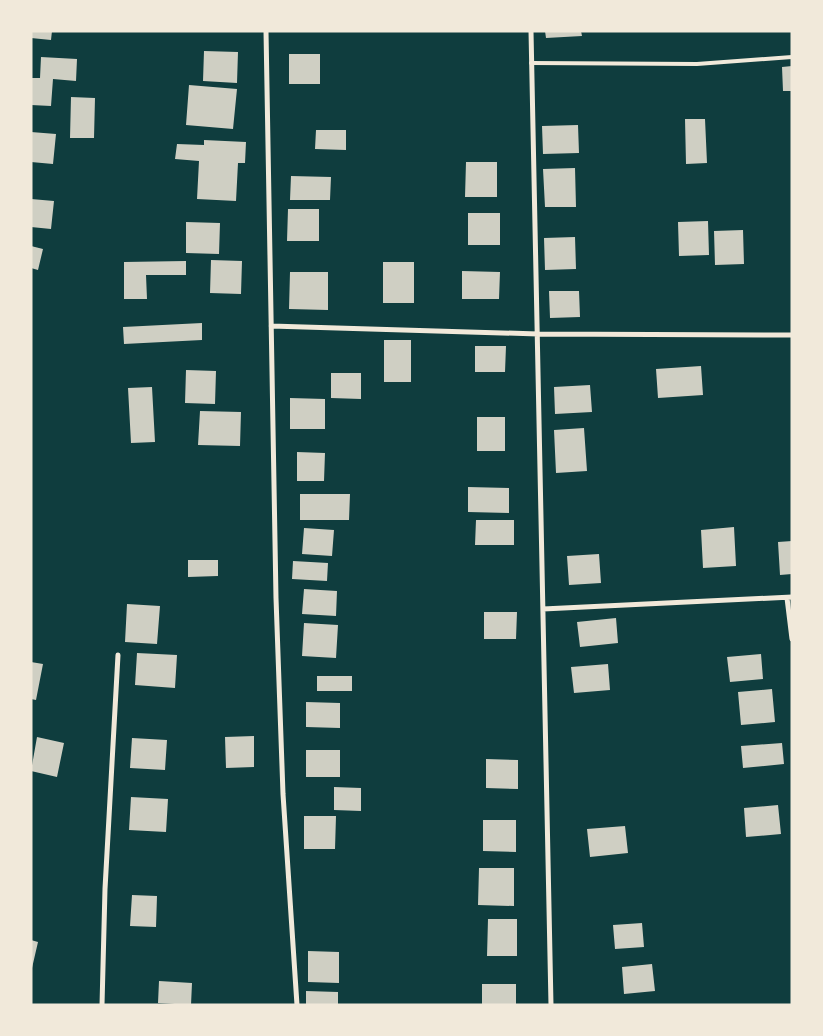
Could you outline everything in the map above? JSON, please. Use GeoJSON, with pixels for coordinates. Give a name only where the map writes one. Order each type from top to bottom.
{"type":"FeatureCollection","features":[{"type":"Feature","properties":{"kind":"street"},"geometry":{"type":"LineString","coordinates":[[266,31],[276,598],[283,794],[297,1005]]}},
{"type":"Feature","properties":{"kind":"street"},"geometry":{"type":"LineString","coordinates":[[531,31],[551,1005]]}},
{"type":"Feature","properties":{"kind":"street"},"geometry":{"type":"LineString","coordinates":[[271,326],[538,334],[792,334]]}},
{"type":"Feature","properties":{"kind":"street"},"geometry":{"type":"LineString","coordinates":[[543,608],[789,598],[792,639]]}},
{"type":"Feature","properties":{"kind":"street"},"geometry":{"type":"LineString","coordinates":[[102,1005],[105,889],[118,655]]}},
{"type":"Feature","properties":{"kind":"lane"},"geometry":{"type":"LineString","coordinates":[[531,63],[697,64],[792,57]]}},
{"type":"Feature","properties":{"kind":"building"},"geometry":{"type":"Polygon","coordinates":[[[31,31],[52,31],[51,40],[31,38],[31,31]]]}},
{"type":"Feature","properties":{"kind":"building"},"geometry":{"type":"Polygon","coordinates":[[[545,31],[581,31],[582,36],[546,38],[545,31]]]}},
{"type":"Feature","properties":{"kind":"building"},"geometry":{"type":"Polygon","coordinates":[[[204,51],[238,52],[237,83],[203,81],[204,51]]]}},
{"type":"Feature","properties":{"kind":"building"},"geometry":{"type":"Polygon","coordinates":[[[289,54],[320,54],[320,84],[289,84],[289,54]]]}},
{"type":"Feature","properties":{"kind":"building"},"geometry":{"type":"Polygon","coordinates":[[[41,57],[77,59],[76,81],[53,79],[51,106],[31,105],[31,78],[40,78],[41,57]]]}},
{"type":"Feature","properties":{"kind":"building"},"geometry":{"type":"Polygon","coordinates":[[[792,66],[792,91],[783,91],[782,67],[792,66]]]}},
{"type":"Feature","properties":{"kind":"building"},"geometry":{"type":"Polygon","coordinates":[[[189,85],[237,89],[233,129],[186,125],[189,85]]]}},
{"type":"Feature","properties":{"kind":"building"},"geometry":{"type":"Polygon","coordinates":[[[71,97],[95,98],[94,138],[70,138],[71,97]]]}},
{"type":"Feature","properties":{"kind":"building"},"geometry":{"type":"Polygon","coordinates":[[[685,119],[705,119],[707,163],[686,164],[685,119]]]}},
{"type":"Feature","properties":{"kind":"building"},"geometry":{"type":"Polygon","coordinates":[[[578,125],[579,153],[543,154],[542,126],[578,125]]]}},
{"type":"Feature","properties":{"kind":"building"},"geometry":{"type":"Polygon","coordinates":[[[316,130],[346,130],[346,150],[315,149],[316,130]]]}},
{"type":"Feature","properties":{"kind":"building"},"geometry":{"type":"Polygon","coordinates":[[[31,132],[56,134],[53,164],[31,162],[31,132]]]}},
{"type":"Feature","properties":{"kind":"building"},"geometry":{"type":"Polygon","coordinates":[[[204,140],[246,142],[245,163],[238,163],[236,201],[197,199],[199,161],[175,159],[177,144],[204,145],[204,140]]]}},
{"type":"Feature","properties":{"kind":"building"},"geometry":{"type":"Polygon","coordinates":[[[466,162],[497,162],[497,197],[465,197],[466,162]]]}},
{"type":"Feature","properties":{"kind":"building"},"geometry":{"type":"Polygon","coordinates":[[[575,168],[576,207],[545,207],[543,169],[575,168]]]}},
{"type":"Feature","properties":{"kind":"building"},"geometry":{"type":"Polygon","coordinates":[[[291,176],[331,177],[330,200],[290,200],[291,176]]]}},
{"type":"Feature","properties":{"kind":"building"},"geometry":{"type":"Polygon","coordinates":[[[31,199],[54,201],[51,229],[31,227],[31,199]]]}},
{"type":"Feature","properties":{"kind":"building"},"geometry":{"type":"Polygon","coordinates":[[[288,209],[319,209],[319,241],[287,241],[288,209]]]}},
{"type":"Feature","properties":{"kind":"building"},"geometry":{"type":"Polygon","coordinates":[[[468,213],[500,213],[500,245],[468,245],[468,213]]]}},
{"type":"Feature","properties":{"kind":"building"},"geometry":{"type":"Polygon","coordinates":[[[708,221],[709,255],[679,256],[678,222],[708,221]]]}},
{"type":"Feature","properties":{"kind":"building"},"geometry":{"type":"Polygon","coordinates":[[[186,222],[220,223],[219,254],[186,253],[186,222]]]}},
{"type":"Feature","properties":{"kind":"building"},"geometry":{"type":"Polygon","coordinates":[[[743,230],[744,264],[715,265],[714,231],[743,230]]]}},
{"type":"Feature","properties":{"kind":"building"},"geometry":{"type":"Polygon","coordinates":[[[575,237],[576,269],[545,270],[544,238],[575,237]]]}},
{"type":"Feature","properties":{"kind":"building"},"geometry":{"type":"Polygon","coordinates":[[[31,246],[43,249],[38,270],[31,268],[31,246]]]}},
{"type":"Feature","properties":{"kind":"building"},"geometry":{"type":"Polygon","coordinates":[[[211,260],[242,261],[241,294],[210,293],[211,260]]]}},
{"type":"Feature","properties":{"kind":"building"},"geometry":{"type":"Polygon","coordinates":[[[186,261],[186,275],[146,275],[147,299],[124,299],[124,262],[186,261]]]}},
{"type":"Feature","properties":{"kind":"building"},"geometry":{"type":"Polygon","coordinates":[[[383,262],[414,262],[414,303],[383,303],[383,262]]]}},
{"type":"Feature","properties":{"kind":"building"},"geometry":{"type":"Polygon","coordinates":[[[462,271],[500,272],[499,299],[462,299],[462,271]]]}},
{"type":"Feature","properties":{"kind":"building"},"geometry":{"type":"Polygon","coordinates":[[[290,272],[328,272],[328,310],[289,309],[290,272]]]}},
{"type":"Feature","properties":{"kind":"building"},"geometry":{"type":"Polygon","coordinates":[[[549,291],[579,291],[580,317],[550,318],[549,291]]]}},
{"type":"Feature","properties":{"kind":"building"},"geometry":{"type":"Polygon","coordinates":[[[202,323],[202,340],[124,344],[123,327],[202,323]]]}},
{"type":"Feature","properties":{"kind":"building"},"geometry":{"type":"Polygon","coordinates":[[[384,340],[411,340],[411,382],[384,382],[384,340]]]}},
{"type":"Feature","properties":{"kind":"building"},"geometry":{"type":"Polygon","coordinates":[[[475,346],[506,346],[505,372],[475,372],[475,346]]]}},
{"type":"Feature","properties":{"kind":"building"},"geometry":{"type":"Polygon","coordinates":[[[701,366],[703,395],[658,398],[656,369],[701,366]]]}},
{"type":"Feature","properties":{"kind":"building"},"geometry":{"type":"Polygon","coordinates":[[[186,370],[216,371],[215,404],[185,403],[186,370]]]}},
{"type":"Feature","properties":{"kind":"building"},"geometry":{"type":"Polygon","coordinates":[[[331,373],[361,373],[361,399],[331,398],[331,373]]]}},
{"type":"Feature","properties":{"kind":"building"},"geometry":{"type":"Polygon","coordinates":[[[590,385],[592,412],[555,414],[554,387],[590,385]]]}},
{"type":"Feature","properties":{"kind":"building"},"geometry":{"type":"Polygon","coordinates":[[[152,387],[155,442],[131,443],[128,388],[152,387]]]}},
{"type":"Feature","properties":{"kind":"building"},"geometry":{"type":"Polygon","coordinates":[[[290,398],[325,399],[325,429],[290,429],[290,398]]]}},
{"type":"Feature","properties":{"kind":"building"},"geometry":{"type":"Polygon","coordinates":[[[200,411],[241,412],[240,446],[198,445],[200,411]]]}},
{"type":"Feature","properties":{"kind":"building"},"geometry":{"type":"Polygon","coordinates":[[[477,417],[505,417],[505,451],[477,451],[477,417]]]}},
{"type":"Feature","properties":{"kind":"building"},"geometry":{"type":"Polygon","coordinates":[[[584,428],[587,471],[556,473],[554,430],[584,428]]]}},
{"type":"Feature","properties":{"kind":"building"},"geometry":{"type":"Polygon","coordinates":[[[297,452],[325,453],[324,481],[297,481],[297,452]]]}},
{"type":"Feature","properties":{"kind":"building"},"geometry":{"type":"Polygon","coordinates":[[[468,487],[509,488],[509,513],[468,512],[468,487]]]}},
{"type":"Feature","properties":{"kind":"building"},"geometry":{"type":"Polygon","coordinates":[[[300,494],[350,494],[349,520],[300,520],[300,494]]]}},
{"type":"Feature","properties":{"kind":"building"},"geometry":{"type":"Polygon","coordinates":[[[476,520],[514,520],[514,545],[475,545],[476,520]]]}},
{"type":"Feature","properties":{"kind":"building"},"geometry":{"type":"Polygon","coordinates":[[[734,527],[736,566],[703,568],[701,530],[734,527]]]}},
{"type":"Feature","properties":{"kind":"building"},"geometry":{"type":"Polygon","coordinates":[[[304,528],[334,530],[332,556],[302,554],[304,528]]]}},
{"type":"Feature","properties":{"kind":"building"},"geometry":{"type":"Polygon","coordinates":[[[792,541],[792,574],[780,575],[778,542],[792,541]]]}},
{"type":"Feature","properties":{"kind":"building"},"geometry":{"type":"Polygon","coordinates":[[[599,554],[601,583],[569,585],[567,556],[599,554]]]}},
{"type":"Feature","properties":{"kind":"building"},"geometry":{"type":"Polygon","coordinates":[[[188,560],[218,560],[218,576],[188,577],[188,560]]]}},
{"type":"Feature","properties":{"kind":"building"},"geometry":{"type":"Polygon","coordinates":[[[293,561],[328,563],[327,581],[292,579],[293,561]]]}},
{"type":"Feature","properties":{"kind":"building"},"geometry":{"type":"Polygon","coordinates":[[[304,589],[337,591],[336,616],[302,614],[304,589]]]}},
{"type":"Feature","properties":{"kind":"building"},"geometry":{"type":"Polygon","coordinates":[[[127,604],[160,606],[157,644],[125,642],[127,604]]]}},
{"type":"Feature","properties":{"kind":"building"},"geometry":{"type":"Polygon","coordinates":[[[484,612],[517,612],[516,639],[484,639],[484,612]]]}},
{"type":"Feature","properties":{"kind":"building"},"geometry":{"type":"Polygon","coordinates":[[[616,618],[618,643],[580,647],[577,622],[616,618]]]}},
{"type":"Feature","properties":{"kind":"building"},"geometry":{"type":"Polygon","coordinates":[[[304,623],[338,625],[336,658],[302,656],[304,623]]]}},
{"type":"Feature","properties":{"kind":"building"},"geometry":{"type":"Polygon","coordinates":[[[137,653],[177,655],[175,688],[135,685],[137,653]]]}},
{"type":"Feature","properties":{"kind":"building"},"geometry":{"type":"Polygon","coordinates":[[[761,654],[763,679],[730,682],[727,657],[761,654]]]}},
{"type":"Feature","properties":{"kind":"building"},"geometry":{"type":"Polygon","coordinates":[[[31,662],[43,664],[36,700],[31,699],[31,662]]]}},
{"type":"Feature","properties":{"kind":"building"},"geometry":{"type":"Polygon","coordinates":[[[608,664],[610,690],[574,693],[571,667],[608,664]]]}},
{"type":"Feature","properties":{"kind":"building"},"geometry":{"type":"Polygon","coordinates":[[[317,676],[352,676],[352,691],[317,691],[317,676]]]}},
{"type":"Feature","properties":{"kind":"building"},"geometry":{"type":"Polygon","coordinates":[[[772,689],[775,722],[741,725],[738,692],[772,689]]]}},
{"type":"Feature","properties":{"kind":"building"},"geometry":{"type":"Polygon","coordinates":[[[306,702],[340,703],[340,728],[306,727],[306,702]]]}},
{"type":"Feature","properties":{"kind":"building"},"geometry":{"type":"Polygon","coordinates":[[[254,736],[254,767],[226,768],[225,737],[254,736]]]}},
{"type":"Feature","properties":{"kind":"building"},"geometry":{"type":"Polygon","coordinates":[[[37,737],[64,743],[57,777],[31,771],[37,737]]]}},
{"type":"Feature","properties":{"kind":"building"},"geometry":{"type":"Polygon","coordinates":[[[132,738],[167,740],[165,770],[130,768],[132,738]]]}},
{"type":"Feature","properties":{"kind":"building"},"geometry":{"type":"Polygon","coordinates":[[[782,743],[784,764],[743,768],[741,746],[782,743]]]}},
{"type":"Feature","properties":{"kind":"building"},"geometry":{"type":"Polygon","coordinates":[[[306,750],[340,750],[340,777],[306,777],[306,750]]]}},
{"type":"Feature","properties":{"kind":"building"},"geometry":{"type":"Polygon","coordinates":[[[486,759],[518,760],[518,789],[486,788],[486,759]]]}},
{"type":"Feature","properties":{"kind":"building"},"geometry":{"type":"Polygon","coordinates":[[[334,787],[361,788],[361,811],[334,810],[334,787]]]}},
{"type":"Feature","properties":{"kind":"building"},"geometry":{"type":"Polygon","coordinates":[[[131,797],[168,799],[166,832],[129,830],[131,797]]]}},
{"type":"Feature","properties":{"kind":"building"},"geometry":{"type":"Polygon","coordinates":[[[778,805],[781,834],[746,837],[744,808],[778,805]]]}},
{"type":"Feature","properties":{"kind":"building"},"geometry":{"type":"Polygon","coordinates":[[[304,816],[336,816],[335,849],[304,849],[304,816]]]}},
{"type":"Feature","properties":{"kind":"building"},"geometry":{"type":"Polygon","coordinates":[[[483,820],[516,820],[516,852],[483,851],[483,820]]]}},
{"type":"Feature","properties":{"kind":"building"},"geometry":{"type":"Polygon","coordinates":[[[625,826],[628,853],[590,857],[587,829],[625,826]]]}},
{"type":"Feature","properties":{"kind":"building"},"geometry":{"type":"Polygon","coordinates":[[[479,868],[514,868],[514,906],[478,905],[479,868]]]}},
{"type":"Feature","properties":{"kind":"building"},"geometry":{"type":"Polygon","coordinates":[[[132,895],[157,896],[156,927],[130,926],[132,895]]]}},
{"type":"Feature","properties":{"kind":"building"},"geometry":{"type":"Polygon","coordinates":[[[488,919],[517,919],[517,956],[487,956],[488,919]]]}},
{"type":"Feature","properties":{"kind":"building"},"geometry":{"type":"Polygon","coordinates":[[[642,923],[644,947],[615,949],[613,925],[642,923]]]}},
{"type":"Feature","properties":{"kind":"building"},"geometry":{"type":"Polygon","coordinates":[[[31,940],[38,942],[32,968],[31,968],[31,940]]]}},
{"type":"Feature","properties":{"kind":"building"},"geometry":{"type":"Polygon","coordinates":[[[308,951],[339,952],[339,983],[308,982],[308,951]]]}},
{"type":"Feature","properties":{"kind":"building"},"geometry":{"type":"Polygon","coordinates":[[[652,964],[655,991],[624,994],[622,967],[652,964]]]}},
{"type":"Feature","properties":{"kind":"building"},"geometry":{"type":"Polygon","coordinates":[[[159,981],[192,983],[191,1005],[158,1003],[159,981]]]}},
{"type":"Feature","properties":{"kind":"building"},"geometry":{"type":"Polygon","coordinates":[[[482,984],[516,984],[516,1005],[482,1005],[482,984]]]}},
{"type":"Feature","properties":{"kind":"building"},"geometry":{"type":"Polygon","coordinates":[[[306,991],[338,992],[338,1005],[306,1005],[306,991]]]}}]}
